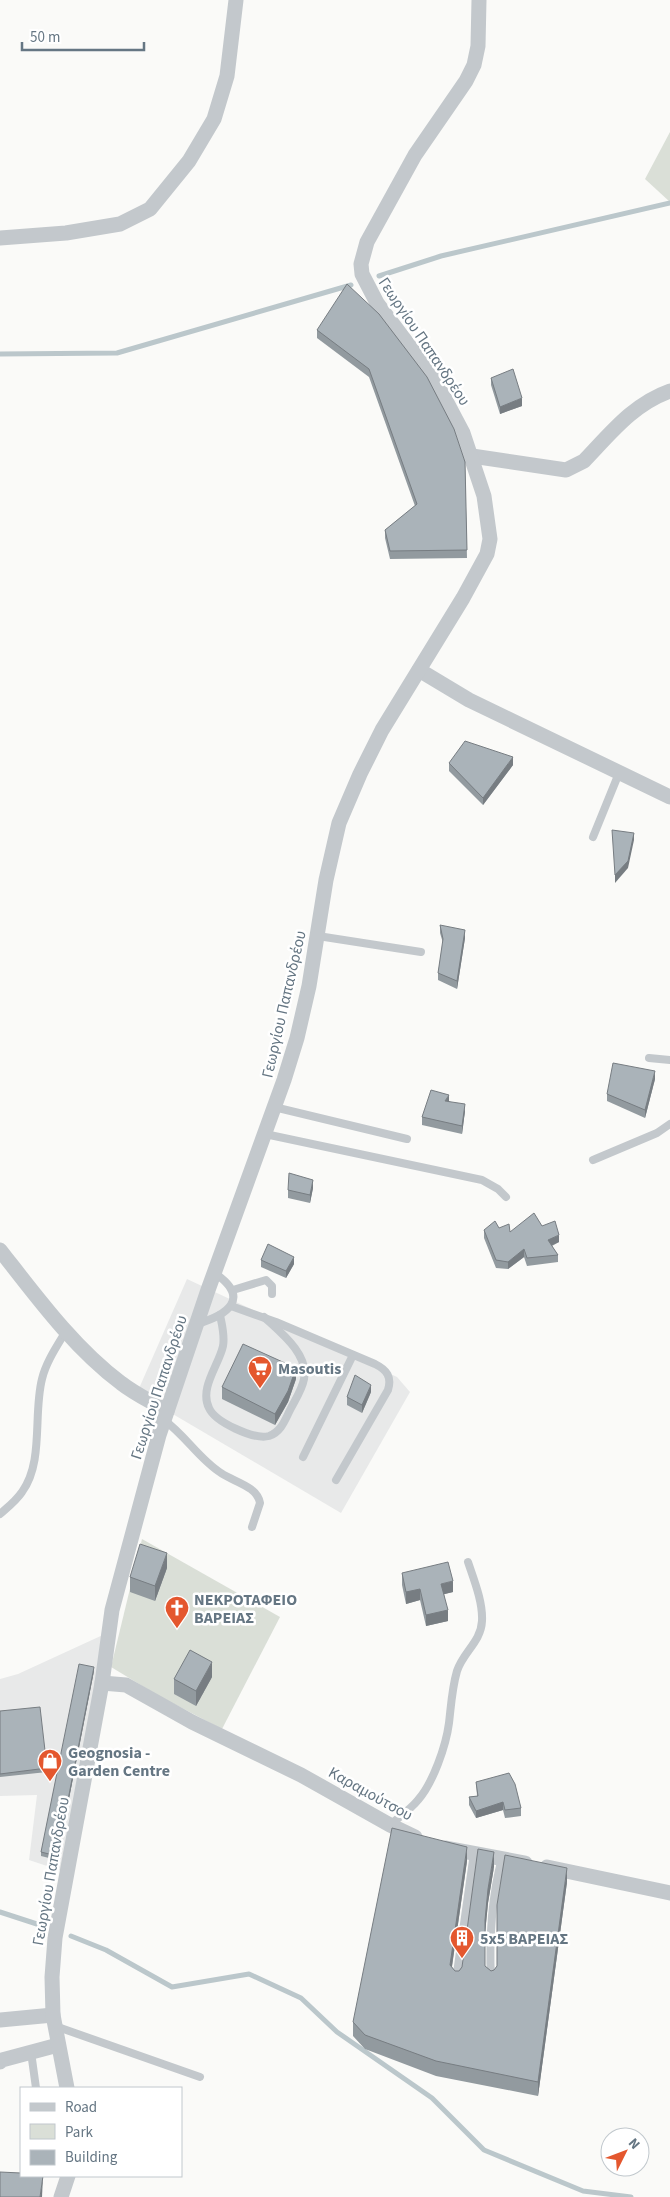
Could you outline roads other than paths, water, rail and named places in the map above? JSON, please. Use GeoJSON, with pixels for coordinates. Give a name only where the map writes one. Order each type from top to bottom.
{"type":"FeatureCollection","features":[{"type":"Feature","properties":{"kind":"street"},"geometry":{"type":"LineString","coordinates":[[0,238],[66,234],[120,224],[150,210],[189,161],[214,119],[227,76],[236,0]]}},
{"type":"Feature","properties":{"kind":"street","name":"Γεωργίου Παπανδρέου"},"geometry":{"type":"LineString","coordinates":[[67,2087],[54,2021],[52,1978],[56,1938],[102,1683],[112,1610],[165,1416],[297,1038],[318,936],[332,850],[339,823],[360,774],[382,730],[472,582],[487,554],[490,539],[488,520],[472,456],[456,419],[435,380],[377,303],[362,274],[361,264],[366,242],[414,154],[466,82],[474,65],[478,46],[479,0]]}},
{"type":"Feature","properties":{"kind":"street"},"geometry":{"type":"LineString","coordinates":[[472,456],[566,470],[575,468],[584,462],[637,408],[655,396],[670,391]]}},
{"type":"Feature","properties":{"kind":"street"},"geometry":{"type":"LineString","coordinates":[[419,670],[470,700],[670,797]]}},
{"type":"Feature","properties":{"kind":"street"},"geometry":{"type":"LineString","coordinates":[[0,1250],[66,1331],[121,1383],[165,1416]]}},
{"type":"Feature","properties":{"kind":"street","name":"Καραμούτσου"},"geometry":{"type":"LineString","coordinates":[[102,1683],[126,1685],[229,1742],[301,1775],[390,1825],[447,1848],[670,1893]]}},
{"type":"Feature","properties":{"kind":"street"},"geometry":{"type":"LineString","coordinates":[[0,2020],[54,2021]]}},
{"type":"Feature","properties":{"kind":"street"},"geometry":{"type":"LineString","coordinates":[[0,2062],[58,2045]]}},
{"type":"Feature","properties":{"kind":"street"},"geometry":{"type":"LineString","coordinates":[[61,2197],[68,2177]]}},
{"type":"Feature","properties":{"kind":"lane"},"geometry":{"type":"LineString","coordinates":[[593,837],[619,773]]}},
{"type":"Feature","properties":{"kind":"lane"},"geometry":{"type":"LineString","coordinates":[[318,936],[421,952]]}},
{"type":"Feature","properties":{"kind":"lane"},"geometry":{"type":"LineString","coordinates":[[649,1058],[670,1060]]}},
{"type":"Feature","properties":{"kind":"lane"},"geometry":{"type":"LineString","coordinates":[[274,1107],[407,1139]]}},
{"type":"Feature","properties":{"kind":"lane"},"geometry":{"type":"LineString","coordinates":[[593,1160],[657,1133],[670,1124]]}},
{"type":"Feature","properties":{"kind":"lane"},"geometry":{"type":"LineString","coordinates":[[265,1134],[482,1180],[498,1188],[506,1197]]}},
{"type":"Feature","properties":{"kind":"lane"},"geometry":{"type":"LineString","coordinates":[[197,1324],[220,1315],[231,1306],[233,1290],[216,1274]]}},
{"type":"Feature","properties":{"kind":"lane"},"geometry":{"type":"LineString","coordinates":[[233,1290],[266,1280],[272,1286],[272,1294]]}},
{"type":"Feature","properties":{"kind":"lane"},"geometry":{"type":"LineString","coordinates":[[231,1306],[264,1317],[383,1368],[390,1382],[388,1390],[336,1480]]}},
{"type":"Feature","properties":{"kind":"lane"},"geometry":{"type":"LineString","coordinates":[[220,1315],[224,1340],[207,1389],[206,1399],[209,1408],[220,1421],[256,1437],[270,1436],[281,1427],[303,1384],[305,1373],[299,1355],[286,1338],[264,1317]]}},
{"type":"Feature","properties":{"kind":"lane"},"geometry":{"type":"LineString","coordinates":[[0,1514],[15,1502],[29,1481],[36,1450],[42,1379],[46,1366],[66,1331]]}},
{"type":"Feature","properties":{"kind":"lane"},"geometry":{"type":"LineString","coordinates":[[303,1457],[353,1355]]}},
{"type":"Feature","properties":{"kind":"lane"},"geometry":{"type":"LineString","coordinates":[[165,1416],[204,1461],[254,1492],[260,1504],[252,1527]]}},
{"type":"Feature","properties":{"kind":"lane"},"geometry":{"type":"LineString","coordinates":[[390,1825],[420,1799],[433,1777],[449,1727],[457,1672],[460,1663],[478,1638],[482,1629],[479,1600],[468,1562]]}},
{"type":"Feature","properties":{"kind":"lane"},"geometry":{"type":"LineString","coordinates":[[456,1980],[474,1853]]}},
{"type":"Feature","properties":{"kind":"lane"},"geometry":{"type":"LineString","coordinates":[[491,1980],[490,1920],[493,1894],[502,1858]]}},
{"type":"Feature","properties":{"kind":"lane"},"geometry":{"type":"LineString","coordinates":[[54,2021],[200,2077]]}},
{"type":"Feature","properties":{"kind":"lane"},"geometry":{"type":"LineString","coordinates":[[31,2052],[36,2087]]}},
{"type":"Feature","properties":{"kind":"waterway"},"geometry":{"type":"LineString","coordinates":[[379,276],[441,256],[670,203]]}},
{"type":"Feature","properties":{"kind":"waterway"},"geometry":{"type":"LineString","coordinates":[[0,354],[117,353],[351,285]]}},
{"type":"Feature","properties":{"kind":"waterway"},"geometry":{"type":"LineString","coordinates":[[0,1912],[43,1926]]}},
{"type":"Feature","properties":{"kind":"waterway"},"geometry":{"type":"LineString","coordinates":[[71,1936],[106,1950],[172,1987],[249,1974],[301,1998],[337,2032],[432,2098],[484,2150],[583,2191],[631,2197]]}},
{"type":"Feature","properties":{"kind":"place","name":"Masoutis"},"geometry":{"type":"Point","coordinates":[260,1389]}},
{"type":"Feature","properties":{"kind":"place","name":"ΝΕΚΡΟΤΑΦΕΙΟ ΒΑΡΕΙΑΣ"},"geometry":{"type":"Point","coordinates":[177,1629]}},
{"type":"Feature","properties":{"kind":"place","name":"Geognosia - Garden Centre"},"geometry":{"type":"Point","coordinates":[50,1782]}},
{"type":"Feature","properties":{"kind":"place","name":"5x5 ΒΑΡΕΙΑΣ"},"geometry":{"type":"Point","coordinates":[462,1959]}}]}
